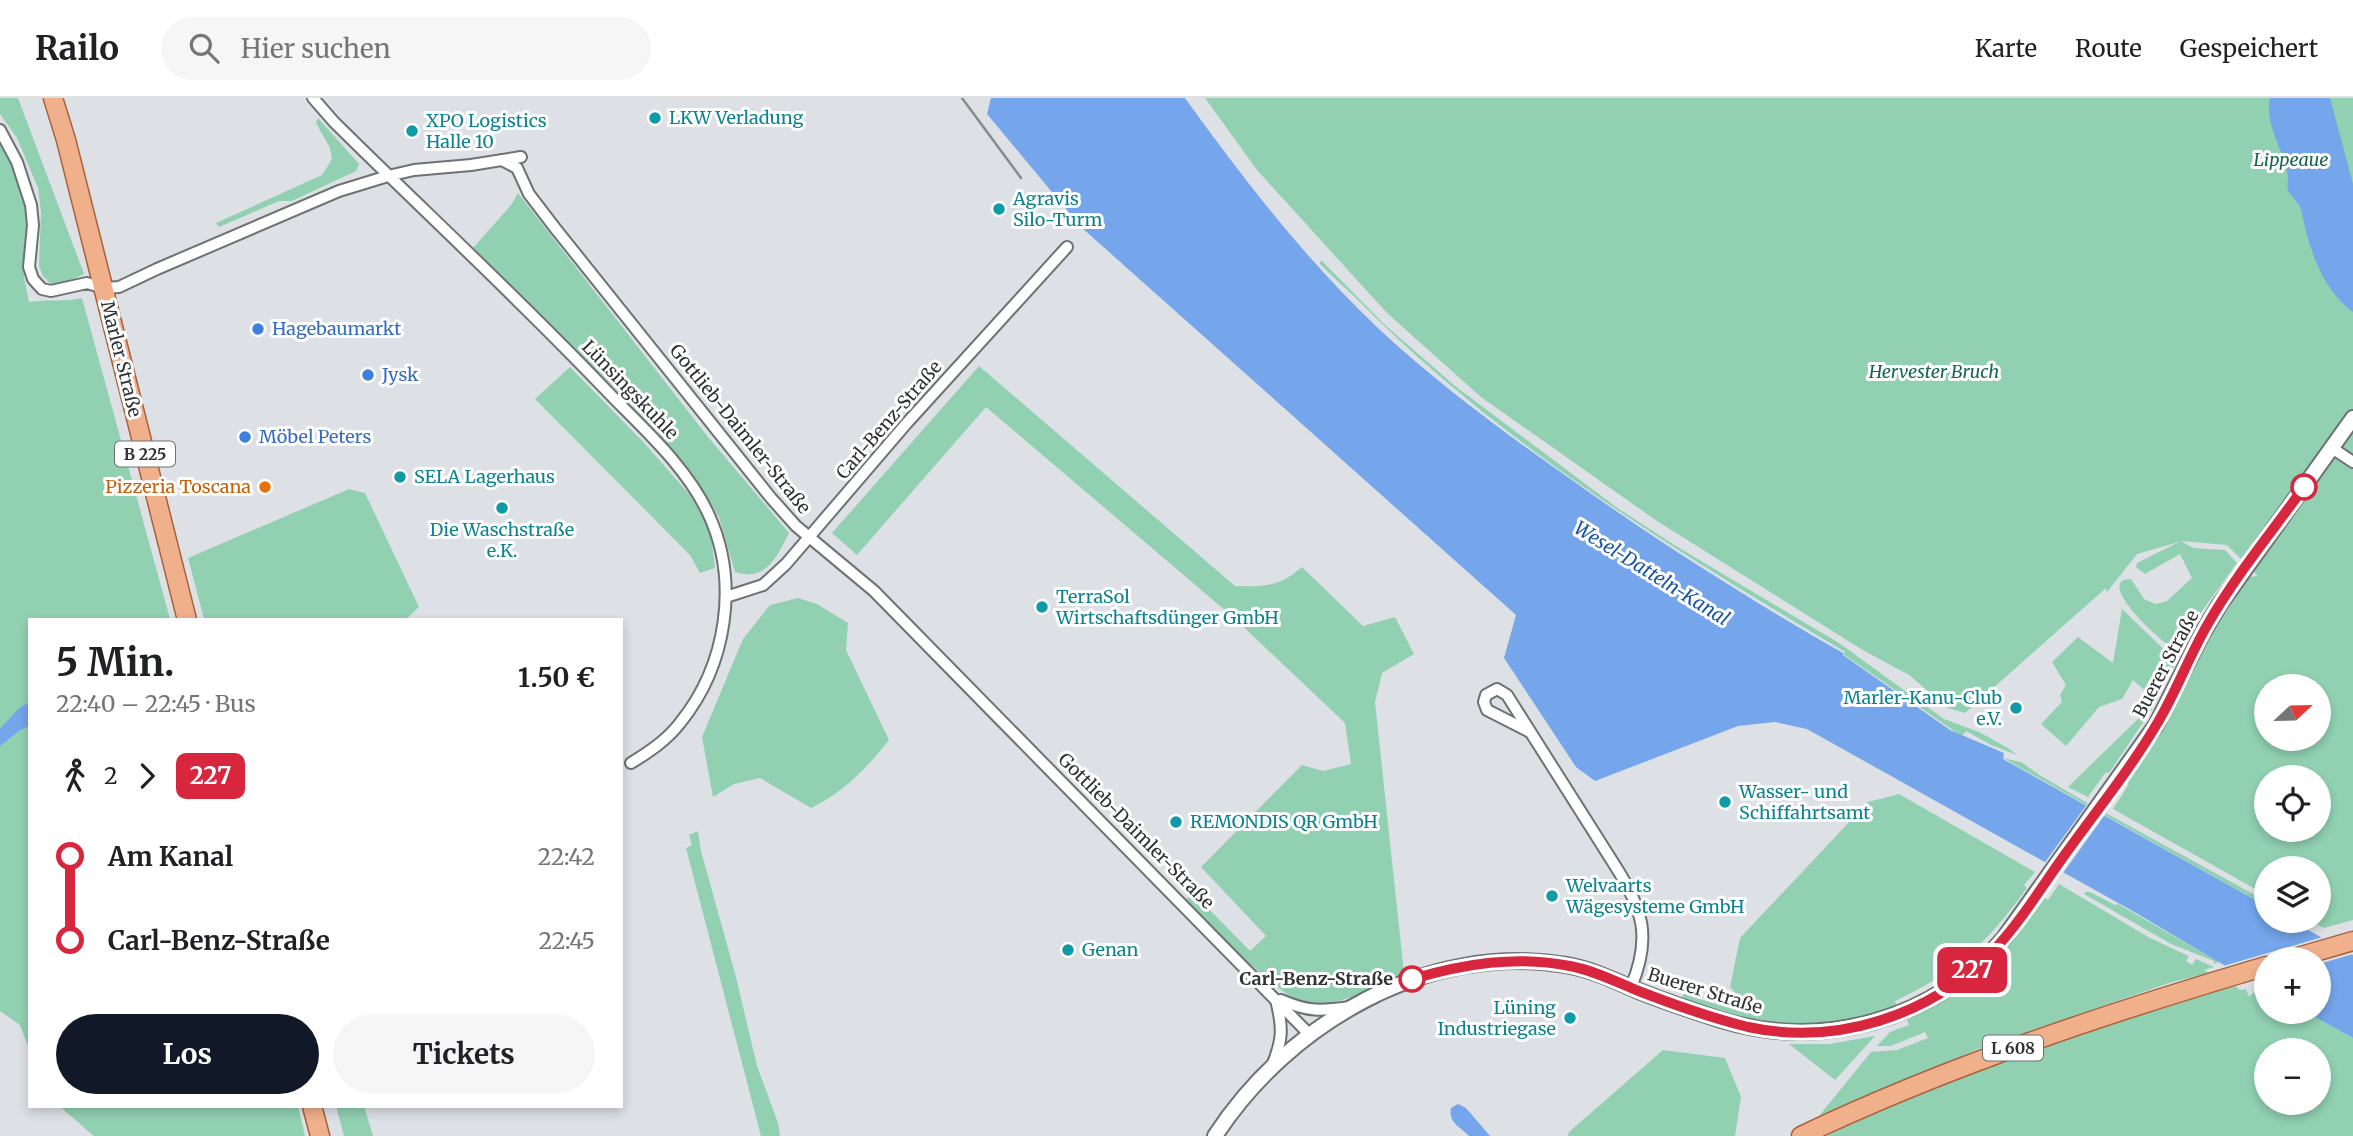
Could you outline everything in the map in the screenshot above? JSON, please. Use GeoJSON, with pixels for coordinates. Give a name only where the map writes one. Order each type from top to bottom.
{"type":"FeatureCollection","features":[{"type":"Feature","properties":{"kind":"main road","name":"Marler Straße"},"geometry":{"type":"LineString","coordinates":[[53,98],[104,288],[186,618]]}},
{"type":"Feature","properties":{"kind":"main road"},"geometry":{"type":"LineString","coordinates":[[2331,947],[2351,941]]}},
{"type":"Feature","properties":{"kind":"main road","name":"L 608"},"geometry":{"type":"LineString","coordinates":[[1805,1134],[1923,1083],[2017,1047],[2254,970]]}},
{"type":"Feature","properties":{"kind":"main road"},"geometry":{"type":"LineString","coordinates":[[313,1108],[320,1136]]}},
{"type":"Feature","properties":{"kind":"street","name":"Lünsingskuhle"},"geometry":{"type":"LineString","coordinates":[[313,98],[388,176],[570,352],[674,462],[701,499],[715,529],[723,559],[726,597],[719,646],[697,697],[680,724],[668,737],[631,763]]}},
{"type":"Feature","properties":{"kind":"street"},"geometry":{"type":"LineString","coordinates":[[0,130],[17,162],[31,205],[33,225],[29,267],[33,279],[42,289],[51,291],[87,283],[104,288],[131,283],[339,191],[388,176],[414,170],[521,157]]}},
{"type":"Feature","properties":{"kind":"street","name":"Gottlieb-Daimler-Straße"},"geometry":{"type":"LineString","coordinates":[[502,160],[517,169],[529,194],[555,228],[771,498],[810,538],[874,591],[1310,1035]]}},
{"type":"Feature","properties":{"kind":"street","name":"Carl-Benz-Straße"},"geometry":{"type":"LineString","coordinates":[[726,597],[763,586],[810,538],[906,424],[1067,247]]}},
{"type":"Feature","properties":{"kind":"street","name":"Buerer Straße"},"geometry":{"type":"LineString","coordinates":[[1215,1136],[1270,1070],[1310,1035],[1353,1007],[1410,979],[1446,969],[1495,962],[1566,965],[1721,1020],[1749,1027],[1798,1033],[1863,1026],[1926,1001],[1969,973],[2004,939],[2156,725],[2220,604],[2353,418]]}},
{"type":"Feature","properties":{"kind":"street"},"geometry":{"type":"LineString","coordinates":[[2332,448],[2353,463]]}},
{"type":"Feature","properties":{"kind":"street","name":"Buerer Straße"},"geometry":{"type":"LineString","coordinates":[[1530,732],[1487,710],[1484,702],[1486,695],[1493,690],[1505,692],[1530,732],[1636,902],[1643,929],[1643,947],[1641,964],[1631,987]]}},
{"type":"Feature","properties":{"kind":"street"},"geometry":{"type":"LineString","coordinates":[[1270,1070],[1282,1031],[1275,998]]}},
{"type":"Feature","properties":{"kind":"street","name":"Gottlieb-Daimler-Straße"},"geometry":{"type":"LineString","coordinates":[[1275,998],[1318,1012],[1353,1007]]}},
{"type":"Feature","properties":{"kind":"green space"},"geometry":{"type":"Polygon","coordinates":[[[0,98],[18,98],[84,274],[64,283],[51,284],[43,276],[39,266],[41,212],[38,188],[17,138],[0,114],[0,98]]]}},
{"type":"Feature","properties":{"kind":"green space","name":"Hervester Bruch"},"geometry":{"type":"Polygon","coordinates":[[[1205,98],[2353,98],[2353,920],[2331,926],[2331,856],[2254,856],[2254,888],[2113,809],[2129,784],[2124,780],[2216,620],[2246,577],[2258,576],[2227,545],[2181,541],[2193,548],[2225,550],[2237,563],[2202,611],[2180,652],[2161,639],[2135,614],[2120,590],[2121,582],[2131,579],[2144,599],[2156,604],[2167,601],[2192,578],[2180,554],[2145,574],[2136,567],[2137,563],[2179,542],[2137,554],[2107,592],[2106,588],[1965,713],[1948,708],[1909,675],[1861,649],[1657,521],[1481,397],[1387,313],[1257,170],[1205,98]]]}},
{"type":"Feature","properties":{"kind":"green space"},"geometry":{"type":"Polygon","coordinates":[[[318,118],[359,164],[356,171],[292,201],[279,201],[219,227],[216,223],[322,175],[332,159],[330,148],[316,123],[318,118]]]}},
{"type":"Feature","properties":{"kind":"green space"},"geometry":{"type":"Polygon","coordinates":[[[0,134],[11,154],[30,217],[24,277],[29,302],[82,298],[170,618],[28,618],[28,1046],[20,1025],[0,1011],[0,134]]]}},
{"type":"Feature","properties":{"kind":"green space"},"geometry":{"type":"Polygon","coordinates":[[[518,193],[708,437],[789,533],[775,559],[763,570],[746,574],[735,572],[719,517],[691,471],[654,428],[473,248],[511,205],[518,193]]]}},
{"type":"Feature","properties":{"kind":"green space"},"geometry":{"type":"Polygon","coordinates":[[[1321,260],[1385,325],[1455,386],[1616,507],[1839,643],[1944,719],[1979,732],[2017,755],[1966,731],[1962,736],[1843,654],[1845,652],[1716,574],[1590,491],[1470,401],[1413,352],[1325,269],[1320,264],[1321,260]]]}},
{"type":"Feature","properties":{"kind":"green space"},"geometry":{"type":"Polygon","coordinates":[[[979,366],[1235,586],[1271,584],[1286,579],[1302,567],[1363,626],[1395,617],[1414,654],[1382,673],[1375,702],[1404,973],[1336,1002],[1313,1005],[1300,1001],[1266,978],[1186,900],[1192,892],[1250,951],[1266,936],[1201,867],[1302,765],[1323,771],[1351,764],[1345,723],[1233,617],[986,407],[857,555],[832,533],[979,366]]]}},
{"type":"Feature","properties":{"kind":"green space"},"geometry":{"type":"Polygon","coordinates":[[[570,367],[646,445],[689,494],[703,516],[711,536],[715,568],[700,573],[690,555],[535,399],[570,367]]]}},
{"type":"Feature","properties":{"kind":"green space"},"geometry":{"type":"Polygon","coordinates":[[[349,489],[365,493],[419,607],[407,618],[204,618],[188,558],[349,489]]]}},
{"type":"Feature","properties":{"kind":"green space"},"geometry":{"type":"Polygon","coordinates":[[[798,598],[817,604],[848,623],[846,650],[889,740],[854,778],[834,795],[811,808],[760,778],[734,784],[713,797],[702,737],[743,639],[770,605],[798,598]]]}},
{"type":"Feature","properties":{"kind":"green space"},"geometry":{"type":"Polygon","coordinates":[[[2122,609],[2175,660],[2175,664],[2154,706],[2109,773],[2106,772],[2088,797],[2068,787],[2139,718],[2149,694],[2133,680],[2122,699],[2099,707],[2066,746],[2041,724],[2062,702],[2060,695],[2066,685],[2052,662],[2078,637],[2113,663],[2122,609]]]}},
{"type":"Feature","properties":{"kind":"green space"},"geometry":{"type":"Polygon","coordinates":[[[2003,758],[2021,762],[2084,801],[2254,894],[2254,899],[2003,758]]]}},
{"type":"Feature","properties":{"kind":"green space"},"geometry":{"type":"Polygon","coordinates":[[[1899,794],[2035,872],[2024,885],[2027,888],[1984,940],[1936,979],[1895,1001],[1897,1007],[1861,1019],[1812,1026],[1766,1024],[1722,1015],[1682,997],[1687,989],[1692,997],[1756,1015],[1730,987],[1740,938],[1868,802],[1899,794]]]}},
{"type":"Feature","properties":{"kind":"green space"},"geometry":{"type":"Polygon","coordinates":[[[698,831],[757,1066],[778,1123],[780,1136],[761,1136],[686,848],[692,845],[689,835],[698,831]]]}},
{"type":"Feature","properties":{"kind":"green space"},"geometry":{"type":"Polygon","coordinates":[[[2059,884],[2150,938],[2189,956],[2186,961],[2192,965],[2196,959],[2214,967],[2204,970],[2209,973],[2172,982],[1978,1049],[1819,1116],[1871,1052],[1897,1050],[1928,1038],[1925,1032],[1891,1046],[1877,1046],[1890,1032],[1909,1025],[1907,1020],[1950,995],[1984,968],[2013,937],[2043,897],[2048,900],[2059,884]]]}},
{"type":"Feature","properties":{"kind":"green space"},"geometry":{"type":"Polygon","coordinates":[[[2085,892],[2118,904],[2219,962],[2214,964],[2214,961],[2171,944],[2084,894],[2085,892]]]}},
{"type":"Feature","properties":{"kind":"green space"},"geometry":{"type":"Polygon","coordinates":[[[2235,986],[2240,990],[2246,989],[2249,997],[2254,993],[2254,1024],[2328,1024],[2353,1038],[2353,1136],[1826,1136],[1926,1092],[2079,1036],[2235,986]]]}},
{"type":"Feature","properties":{"kind":"green space"},"geometry":{"type":"Polygon","coordinates":[[[1875,1036],[1835,1080],[1789,1044],[1829,1044],[1875,1036]]]}},
{"type":"Feature","properties":{"kind":"green space"},"geometry":{"type":"Polygon","coordinates":[[[1663,1050],[1725,1058],[1741,1097],[1735,1136],[1568,1136],[1569,1132],[1663,1050]]]}},
{"type":"Feature","properties":{"kind":"green space"},"geometry":{"type":"Polygon","coordinates":[[[61,1108],[298,1108],[305,1136],[94,1136],[61,1108]]]}},
{"type":"Feature","properties":{"kind":"green space"},"geometry":{"type":"Polygon","coordinates":[[[337,1108],[365,1108],[373,1136],[344,1136],[337,1108]]]}},
{"type":"Feature","properties":{"kind":"water","name":"Wesel-Datteln-Kanal"},"geometry":{"type":"Polygon","coordinates":[[[991,98],[1185,98],[1276,218],[1352,302],[1423,368],[1514,439],[1735,589],[1843,653],[1950,730],[2004,753],[2003,759],[2254,899],[2254,933],[2314,933],[2353,955],[2353,1038],[2328,1024],[2331,1024],[2331,947],[2254,947],[2254,983],[2136,913],[1807,729],[1775,722],[1738,726],[1595,781],[1576,767],[1504,658],[1516,615],[1081,227],[987,114],[991,98]]]}},
{"type":"Feature","properties":{"kind":"water"},"geometry":{"type":"Polygon","coordinates":[[[2270,98],[2330,98],[2353,184],[2353,312],[2324,279],[2312,251],[2301,209],[2288,190],[2286,167],[2270,118],[2270,98]]]}},
{"type":"Feature","properties":{"kind":"water"},"geometry":{"type":"Polygon","coordinates":[[[28,703],[28,727],[0,746],[0,729],[19,708],[28,703]]]}},
{"type":"Feature","properties":{"kind":"water"},"geometry":{"type":"Polygon","coordinates":[[[1458,1104],[1466,1108],[1490,1136],[1469,1136],[1456,1124],[1451,1117],[1451,1108],[1458,1104]]]}},
{"type":"Feature","properties":{"kind":"pier"},"geometry":{"type":"Polygon","coordinates":[[[2088,803],[2106,813],[2061,876],[2043,865],[2088,803]]]}},
{"type":"Feature","properties":{"kind":"pier"},"geometry":{"type":"Polygon","coordinates":[[[2326,936],[2353,951],[2353,954],[2331,960],[2331,947],[2288,947],[2326,936]]]}},
{"type":"Feature","properties":{"kind":"pier"},"geometry":{"type":"Polygon","coordinates":[[[2254,957],[2254,983],[2250,984],[2220,967],[2254,957]]]}},
{"type":"Feature","properties":{"kind":"railway"},"geometry":{"type":"LineString","coordinates":[[962,98],[1021,178]]}},
{"type":"Feature","properties":{"kind":"bus line","name":"227"},"geometry":{"type":"LineString","coordinates":[[1412,979],[1479,963],[1511,961],[1566,965],[1721,1020],[1778,1032],[1798,1033],[1863,1026],[1926,1001],[1969,973],[2004,939],[2156,725],[2210,619],[2304,487]]}},
{"type":"Feature","properties":{"kind":"place","name":"LKW Verladung"},"geometry":{"type":"Point","coordinates":[655,118]}},
{"type":"Feature","properties":{"kind":"place","name":"XPO Logistics Halle 10"},"geometry":{"type":"Point","coordinates":[412,131]}},
{"type":"Feature","properties":{"kind":"place","name":"Agravis Silo-Turm"},"geometry":{"type":"Point","coordinates":[999,209]}},
{"type":"Feature","properties":{"kind":"place","name":"Hagebaumarkt"},"geometry":{"type":"Point","coordinates":[258,329]}},
{"type":"Feature","properties":{"kind":"place","name":"Jysk"},"geometry":{"type":"Point","coordinates":[368,375]}},
{"type":"Feature","properties":{"kind":"place","name":"Möbel Peters"},"geometry":{"type":"Point","coordinates":[245,437]}},
{"type":"Feature","properties":{"kind":"place","name":"SELA Lagerhaus"},"geometry":{"type":"Point","coordinates":[400,477]}},
{"type":"Feature","properties":{"kind":"place","name":"Pizzeria Toscana"},"geometry":{"type":"Point","coordinates":[265,487]}},
{"type":"Feature","properties":{"kind":"place","name":"Die Waschstraße e.K."},"geometry":{"type":"Point","coordinates":[502,508]}},
{"type":"Feature","properties":{"kind":"place","name":"TerraSol Wirtschaftsdünger GmbH"},"geometry":{"type":"Point","coordinates":[1042,607]}},
{"type":"Feature","properties":{"kind":"place","name":"Marler-Kanu-Club e.V."},"geometry":{"type":"Point","coordinates":[2016,708]}},
{"type":"Feature","properties":{"kind":"place","name":"Wasser- und Schiffahrtsamt"},"geometry":{"type":"Point","coordinates":[1725,802]}},
{"type":"Feature","properties":{"kind":"place","name":"REMONDIS QR GmbH"},"geometry":{"type":"Point","coordinates":[1176,822]}},
{"type":"Feature","properties":{"kind":"place","name":"Welvaarts Wägesysteme GmbH"},"geometry":{"type":"Point","coordinates":[1552,896]}},
{"type":"Feature","properties":{"kind":"place","name":"Genan"},"geometry":{"type":"Point","coordinates":[1068,950]}},
{"type":"Feature","properties":{"kind":"place","name":"Carl-Benz-Straße"},"geometry":{"type":"Point","coordinates":[1412,979]}},
{"type":"Feature","properties":{"kind":"place","name":"Lüning Industriegase"},"geometry":{"type":"Point","coordinates":[1570,1018]}},
{"type":"Feature","properties":{"kind":"park label","name":"Lippeaue"},"geometry":{"type":"Point","coordinates":[2291,160]}}]}
